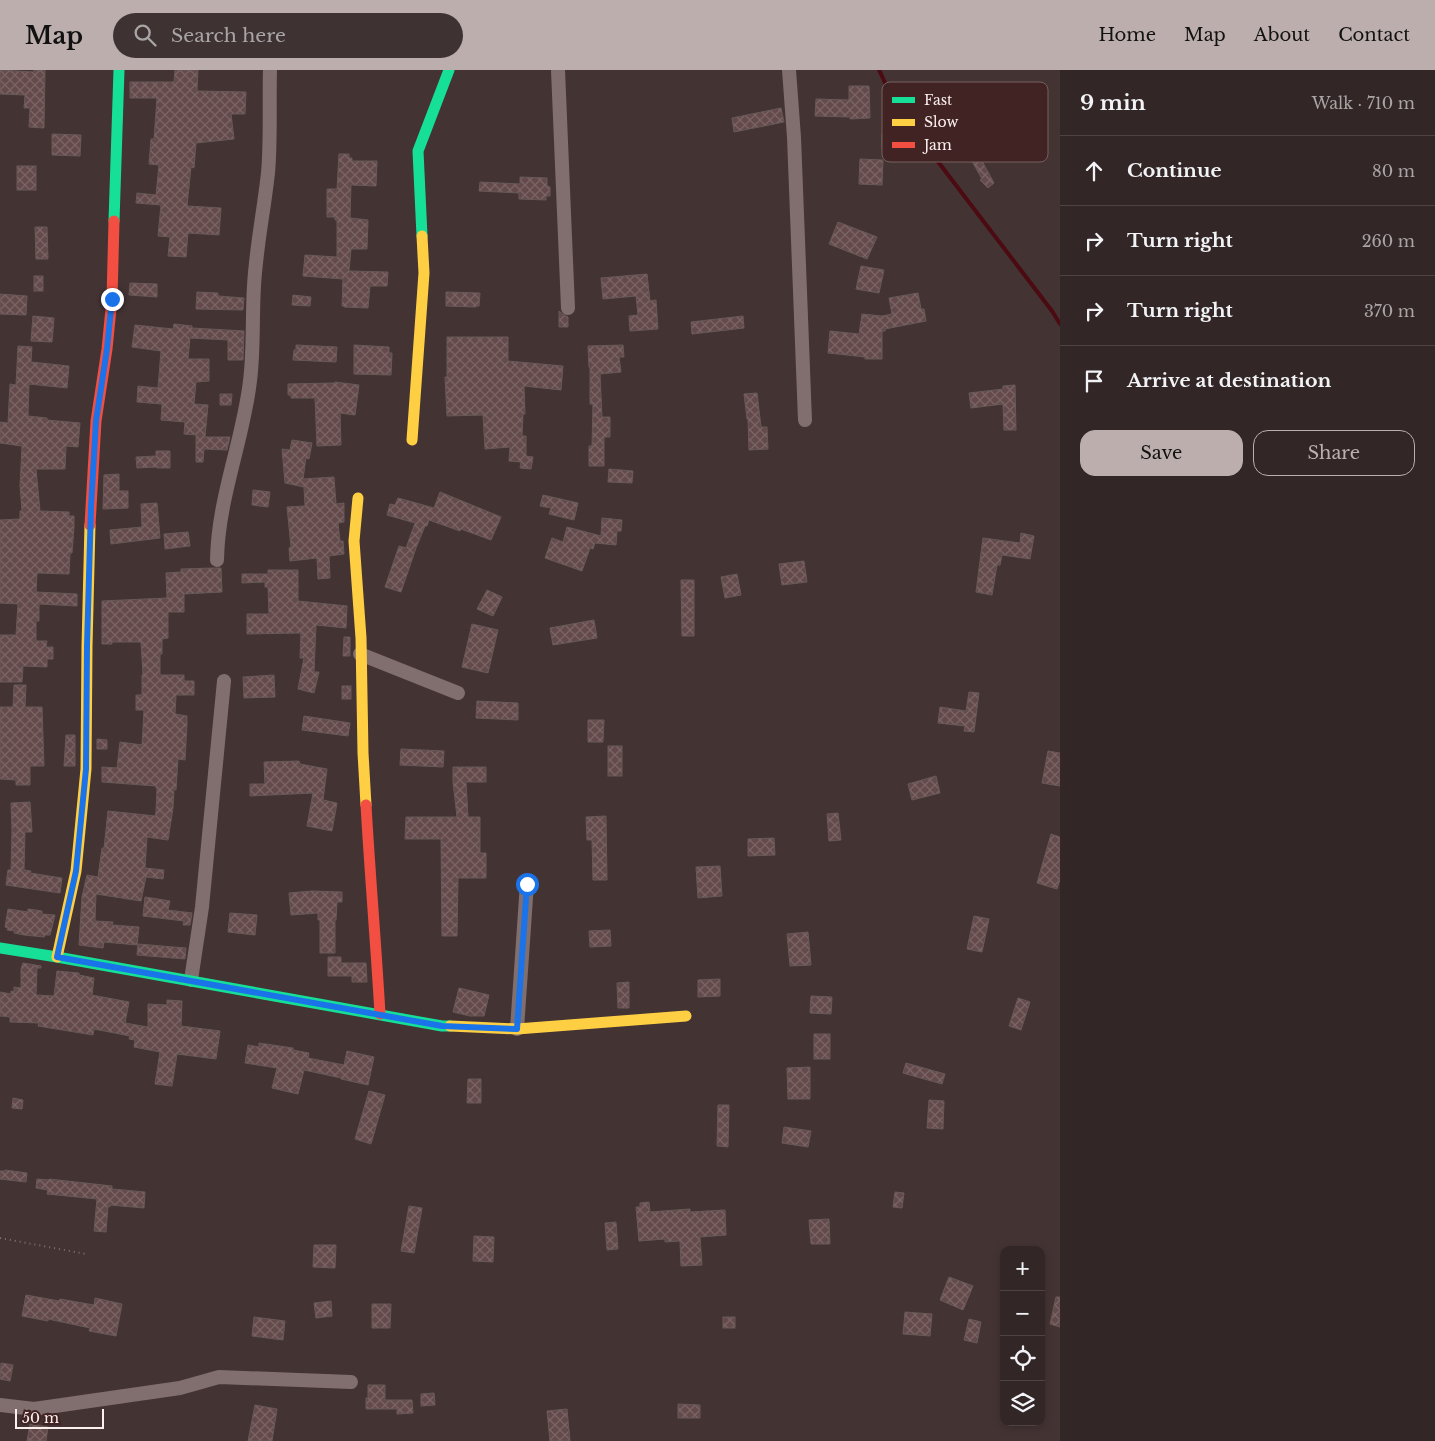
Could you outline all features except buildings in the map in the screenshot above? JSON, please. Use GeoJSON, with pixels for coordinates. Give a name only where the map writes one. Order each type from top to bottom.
{"type":"FeatureCollection","features":[{"type":"Feature","properties":{"kind":"street"},"geometry":{"type":"LineString","coordinates":[[57,957],[76,871],[86,769],[91,507],[96,421],[107,349],[112,299],[119,70]]}},
{"type":"Feature","properties":{"kind":"street"},"geometry":{"type":"LineString","coordinates":[[218,560],[224,501],[243,426],[253,355],[254,284],[268,170],[270,70]]}},
{"type":"Feature","properties":{"kind":"street"},"geometry":{"type":"LineString","coordinates":[[412,440],[424,273],[418,151],[449,70]]}},
{"type":"Feature","properties":{"kind":"street"},"geometry":{"type":"LineString","coordinates":[[558,70],[568,308]]}},
{"type":"Feature","properties":{"kind":"street"},"geometry":{"type":"LineString","coordinates":[[789,70],[794,137],[805,420]]}},
{"type":"Feature","properties":{"kind":"street"},"geometry":{"type":"LineString","coordinates":[[358,498],[354,541],[361,638],[363,753],[380,1014]]}},
{"type":"Feature","properties":{"kind":"street"},"geometry":{"type":"LineString","coordinates":[[360,654],[458,693]]}},
{"type":"Feature","properties":{"kind":"street"},"geometry":{"type":"LineString","coordinates":[[191,980],[202,907],[224,681]]}},
{"type":"Feature","properties":{"kind":"street"},"geometry":{"type":"LineString","coordinates":[[517,1029],[527,884]]}},
{"type":"Feature","properties":{"kind":"street"},"geometry":{"type":"LineString","coordinates":[[0,948],[191,980],[442,1026],[517,1029],[686,1016]]}},
{"type":"Feature","properties":{"kind":"street"},"geometry":{"type":"LineString","coordinates":[[0,1405],[34,1409],[180,1388],[219,1377],[351,1382]]}},
{"type":"Feature","properties":{"kind":"path"},"geometry":{"type":"LineString","coordinates":[[0,1238],[86,1254]]}},
{"type":"Feature","properties":{"kind":"waterway"},"geometry":{"type":"LineString","coordinates":[[879,70],[885,82]]}},
{"type":"Feature","properties":{"kind":"waterway"},"geometry":{"type":"LineString","coordinates":[[938,162],[1060,324]]}},
{"type":"Feature","properties":{"kind":"traffic: fast"},"geometry":{"type":"LineString","coordinates":[[114,221],[119,70]]}},
{"type":"Feature","properties":{"kind":"traffic: fast"},"geometry":{"type":"LineString","coordinates":[[422,236],[418,151],[449,70]]}},
{"type":"Feature","properties":{"kind":"traffic: fast"},"geometry":{"type":"LineString","coordinates":[[0,948],[450,1026]]}},
{"type":"Feature","properties":{"kind":"traffic: slow"},"geometry":{"type":"LineString","coordinates":[[412,440],[424,273],[422,236]]}},
{"type":"Feature","properties":{"kind":"traffic: slow"},"geometry":{"type":"LineString","coordinates":[[358,498],[354,541],[361,638],[366,805]]}},
{"type":"Feature","properties":{"kind":"traffic: slow"},"geometry":{"type":"LineString","coordinates":[[57,957],[76,871],[86,769],[90,525]]}},
{"type":"Feature","properties":{"kind":"traffic: slow"},"geometry":{"type":"LineString","coordinates":[[450,1026],[517,1029],[686,1016]]}},
{"type":"Feature","properties":{"kind":"traffic: jam"},"geometry":{"type":"LineString","coordinates":[[90,525],[96,421],[107,349],[112,299],[114,221]]}},
{"type":"Feature","properties":{"kind":"traffic: jam"},"geometry":{"type":"LineString","coordinates":[[366,805],[380,1014]]}},
{"type":"Feature","properties":{"kind":"route"},"geometry":{"type":"LineString","coordinates":[[112,299],[107,349],[96,421],[91,507],[86,769],[76,871],[57,957],[442,1026],[517,1029],[527,884]]}}]}
